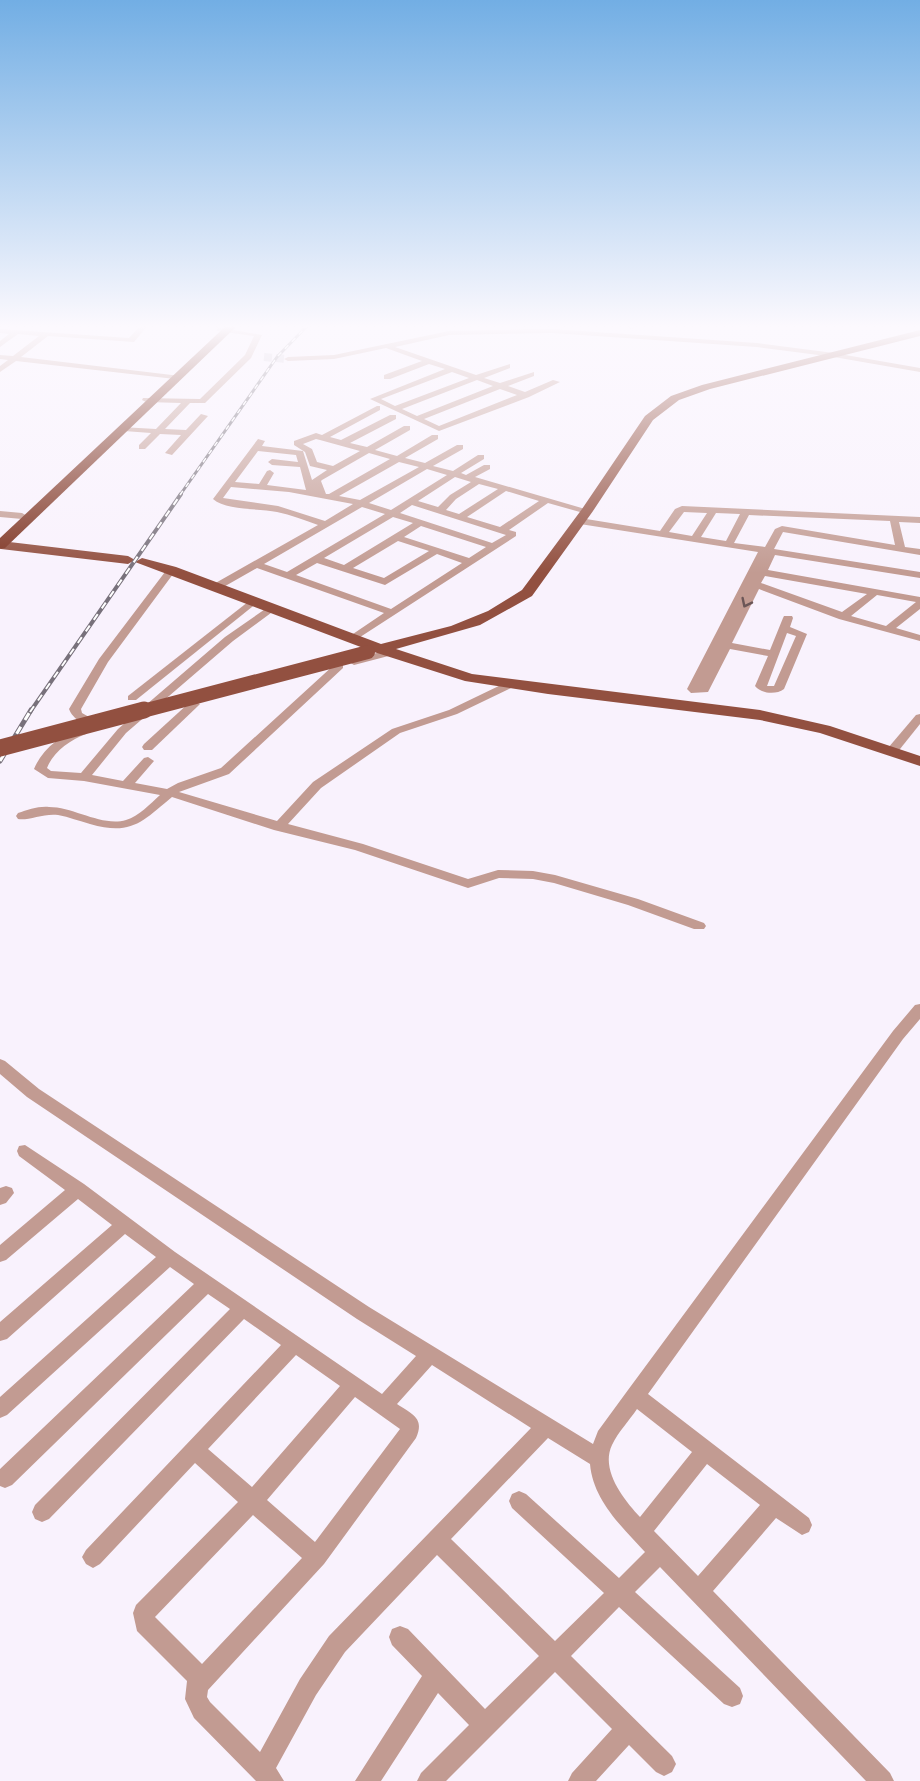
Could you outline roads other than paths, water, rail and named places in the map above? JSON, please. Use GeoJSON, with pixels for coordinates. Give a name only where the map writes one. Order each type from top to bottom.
{"type":"FeatureCollection","features":[{"type":"Feature","properties":{"kind":"highway"},"geometry":{"type":"LineString","coordinates":[[0,537],[142,407]]}},
{"type":"Feature","properties":{"kind":"highway"},"geometry":{"type":"LineString","coordinates":[[0,545],[124,429],[144,407]]}},
{"type":"Feature","properties":{"kind":"main road"},"geometry":{"type":"LineString","coordinates":[[0,748],[381,651],[461,626],[515,602],[534,584],[650,417],[661,407]]}},
{"type":"Feature","properties":{"kind":"main road"},"geometry":{"type":"LineString","coordinates":[[0,545],[135,561],[171,570],[354,638],[381,651],[470,678],[509,685],[760,715],[824,729],[920,761]]}},
{"type":"Feature","properties":{"kind":"street"},"geometry":{"type":"LineString","coordinates":[[142,447],[182,407]]}},
{"type":"Feature","properties":{"kind":"street"},"geometry":{"type":"LineString","coordinates":[[385,407],[393,413],[442,428],[494,407]]}},
{"type":"Feature","properties":{"kind":"street"},"geometry":{"type":"LineString","coordinates":[[330,447],[407,407]]}},
{"type":"Feature","properties":{"kind":"street"},"geometry":{"type":"LineString","coordinates":[[416,419],[446,407]]}},
{"type":"Feature","properties":{"kind":"street"},"geometry":{"type":"LineString","coordinates":[[323,438],[377,408]]}},
{"type":"Feature","properties":{"kind":"street"},"geometry":{"type":"LineString","coordinates":[[169,453],[204,416]]}},
{"type":"Feature","properties":{"kind":"street"},"geometry":{"type":"LineString","coordinates":[[326,496],[317,480],[407,428]]}},
{"type":"Feature","properties":{"kind":"street"},"geometry":{"type":"LineString","coordinates":[[124,429],[187,434]]}},
{"type":"Feature","properties":{"kind":"street"},"geometry":{"type":"LineString","coordinates":[[333,469],[313,464],[308,450],[297,443],[311,436],[323,438],[546,500],[583,516],[765,550],[920,575]]}},
{"type":"Feature","properties":{"kind":"street"},"geometry":{"type":"LineString","coordinates":[[326,496],[435,437]]}},
{"type":"Feature","properties":{"kind":"street"},"geometry":{"type":"LineString","coordinates":[[311,493],[298,452],[259,444],[218,499],[278,509],[326,524]]}},
{"type":"Feature","properties":{"kind":"street"},"geometry":{"type":"LineString","coordinates":[[216,587],[429,467],[460,447]]}},
{"type":"Feature","properties":{"kind":"street"},"geometry":{"type":"LineString","coordinates":[[312,458],[321,452]]}},
{"type":"Feature","properties":{"kind":"street"},"geometry":{"type":"LineString","coordinates":[[289,575],[392,514],[481,457]]}},
{"type":"Feature","properties":{"kind":"street"},"geometry":{"type":"LineString","coordinates":[[272,462],[302,465]]}},
{"type":"Feature","properties":{"kind":"street"},"geometry":{"type":"LineString","coordinates":[[467,478],[487,467]]}},
{"type":"Feature","properties":{"kind":"street"},"geometry":{"type":"LineString","coordinates":[[374,472],[402,481]]}},
{"type":"Feature","properties":{"kind":"street"},"geometry":{"type":"LineString","coordinates":[[261,487],[270,473]]}},
{"type":"Feature","properties":{"kind":"street"},"geometry":{"type":"LineString","coordinates":[[440,510],[453,497],[478,481]]}},
{"type":"Feature","properties":{"kind":"street"},"geometry":{"type":"LineString","coordinates":[[228,484],[311,493],[360,504],[494,547]]}},
{"type":"Feature","properties":{"kind":"street"},"geometry":{"type":"LineString","coordinates":[[462,516],[504,489]]}},
{"type":"Feature","properties":{"kind":"street"},"geometry":{"type":"LineString","coordinates":[[503,529],[546,500]]}},
{"type":"Feature","properties":{"kind":"street"},"geometry":{"type":"LineString","coordinates":[[354,638],[512,536],[512,533],[503,529],[412,501]]}},
{"type":"Feature","properties":{"kind":"street"},"geometry":{"type":"LineString","coordinates":[[665,531],[680,509],[828,515],[900,548],[920,552]]}},
{"type":"Feature","properties":{"kind":"street"},"geometry":{"type":"LineString","coordinates":[[696,536],[713,510]]}},
{"type":"Feature","properties":{"kind":"street"},"geometry":{"type":"LineString","coordinates":[[730,542],[746,511]]}},
{"type":"Feature","properties":{"kind":"street"},"geometry":{"type":"LineString","coordinates":[[795,513],[797,531]]}},
{"type":"Feature","properties":{"kind":"street"},"geometry":{"type":"LineString","coordinates":[[0,514],[22,516]]}},
{"type":"Feature","properties":{"kind":"street"},"geometry":{"type":"LineString","coordinates":[[828,515],[831,537]]}},
{"type":"Feature","properties":{"kind":"street"},"geometry":{"type":"LineString","coordinates":[[583,516],[765,550]]}},
{"type":"Feature","properties":{"kind":"street"},"geometry":{"type":"LineString","coordinates":[[894,519],[900,548]]}},
{"type":"Feature","properties":{"kind":"street"},"geometry":{"type":"LineString","coordinates":[[754,578],[693,690],[704,690],[726,645],[754,578],[765,550],[778,531],[797,531],[831,537],[864,530],[894,519],[920,520]]}},
{"type":"Feature","properties":{"kind":"street"},"geometry":{"type":"LineString","coordinates":[[344,569],[420,523]]}},
{"type":"Feature","properties":{"kind":"street"},"geometry":{"type":"LineString","coordinates":[[396,537],[470,562]]}},
{"type":"Feature","properties":{"kind":"street"},"geometry":{"type":"LineString","coordinates":[[316,559],[388,582],[436,550]]}},
{"type":"Feature","properties":{"kind":"street"},"geometry":{"type":"LineString","coordinates":[[256,564],[393,613]]}},
{"type":"Feature","properties":{"kind":"street"},"geometry":{"type":"LineString","coordinates":[[101,727],[76,715],[75,709],[103,661],[171,570]]}},
{"type":"Feature","properties":{"kind":"street"},"geometry":{"type":"LineString","coordinates":[[754,578],[831,585],[920,602]]}},
{"type":"Feature","properties":{"kind":"street"},"geometry":{"type":"LineString","coordinates":[[754,578],[843,617],[920,638]]}},
{"type":"Feature","properties":{"kind":"street"},"geometry":{"type":"LineString","coordinates":[[807,603],[831,585]]}},
{"type":"Feature","properties":{"kind":"street"},"geometry":{"type":"LineString","coordinates":[[843,617],[875,592]]}},
{"type":"Feature","properties":{"kind":"street"},"geometry":{"type":"LineString","coordinates":[[132,698],[253,602]]}},
{"type":"Feature","properties":{"kind":"street"},"geometry":{"type":"LineString","coordinates":[[887,630],[920,602]]}},
{"type":"Feature","properties":{"kind":"street"},"geometry":{"type":"LineString","coordinates":[[84,777],[137,717],[229,639],[271,608]]}},
{"type":"Feature","properties":{"kind":"street"},"geometry":{"type":"LineString","coordinates":[[786,623],[802,634],[778,689],[772,691],[761,686],[775,654],[786,623]]}},
{"type":"Feature","properties":{"kind":"street"},"geometry":{"type":"LineString","coordinates":[[726,645],[775,654]]}},
{"type":"Feature","properties":{"kind":"street"},"geometry":{"type":"LineString","coordinates":[[381,651],[339,666],[137,717],[72,736],[40,766],[43,772],[48,774],[84,777],[170,793],[279,827],[358,847],[468,884],[498,874],[533,875],[555,879],[633,902],[699,926]]}},
{"type":"Feature","properties":{"kind":"street"},"geometry":{"type":"LineString","coordinates":[[22,816],[47,809],[122,825],[143,816],[170,793],[225,771],[339,666]]}},
{"type":"Feature","properties":{"kind":"street"},"geometry":{"type":"LineString","coordinates":[[279,827],[317,785],[396,731],[453,712],[509,685]]}},
{"type":"Feature","properties":{"kind":"street"},"geometry":{"type":"LineString","coordinates":[[148,747],[194,704]]}},
{"type":"Feature","properties":{"kind":"street"},"geometry":{"type":"LineString","coordinates":[[892,751],[918,722]]}},
{"type":"Feature","properties":{"kind":"street"},"geometry":{"type":"LineString","coordinates":[[126,785],[148,761]]}},
{"type":"Feature","properties":{"kind":"street"},"geometry":{"type":"LineString","coordinates":[[882,1781],[641,1532],[611,1497],[603,1482],[598,1458],[605,1438],[635,1396],[856,1091],[920,1010]]}},
{"type":"Feature","properties":{"kind":"street"},"geometry":{"type":"LineString","coordinates":[[0,1065],[33,1093],[429,1355],[598,1458]]}},
{"type":"Feature","properties":{"kind":"street"},"geometry":{"type":"LineString","coordinates":[[26,1151],[169,1257],[407,1419],[411,1428],[317,1557],[200,1678],[195,1692],[202,1710],[267,1776],[323,1662],[337,1644],[438,1541],[544,1427]]}},
{"type":"Feature","properties":{"kind":"street"},"geometry":{"type":"LineString","coordinates":[[0,1255],[78,1189]]}},
{"type":"Feature","properties":{"kind":"street"},"geometry":{"type":"LineString","coordinates":[[0,1333],[125,1224]]}},
{"type":"Feature","properties":{"kind":"street"},"geometry":{"type":"LineString","coordinates":[[0,1409],[169,1257]]}},
{"type":"Feature","properties":{"kind":"street"},"geometry":{"type":"LineString","coordinates":[[5,1478],[207,1283]]}},
{"type":"Feature","properties":{"kind":"street"},"geometry":{"type":"LineString","coordinates":[[42,1512],[243,1308]]}},
{"type":"Feature","properties":{"kind":"street"},"geometry":{"type":"LineString","coordinates":[[93,1557],[294,1344]]}},
{"type":"Feature","properties":{"kind":"street"},"geometry":{"type":"LineString","coordinates":[[384,1405],[429,1355]]}},
{"type":"Feature","properties":{"kind":"street"},"geometry":{"type":"LineString","coordinates":[[200,1678],[145,1623],[143,1616],[146,1610],[253,1502],[353,1384]]}},
{"type":"Feature","properties":{"kind":"street"},"geometry":{"type":"LineString","coordinates":[[635,1396],[802,1525]]}},
{"type":"Feature","properties":{"kind":"street"},"geometry":{"type":"LineString","coordinates":[[194,1450],[317,1557]]}},
{"type":"Feature","properties":{"kind":"street"},"geometry":{"type":"LineString","coordinates":[[641,1532],[705,1450]]}},
{"type":"Feature","properties":{"kind":"street"},"geometry":{"type":"LineString","coordinates":[[519,1501],[732,1696]]}},
{"type":"Feature","properties":{"kind":"street"},"geometry":{"type":"LineString","coordinates":[[698,1592],[775,1504]]}},
{"type":"Feature","properties":{"kind":"street"},"geometry":{"type":"LineString","coordinates":[[438,1541],[664,1764]]}},
{"type":"Feature","properties":{"kind":"street"},"geometry":{"type":"LineString","coordinates":[[429,1781],[660,1552]]}},
{"type":"Feature","properties":{"kind":"street"},"geometry":{"type":"LineString","coordinates":[[400,1637],[484,1725]]}},
{"type":"Feature","properties":{"kind":"street"},"geometry":{"type":"LineString","coordinates":[[367,1781],[436,1675]]}},
{"type":"Feature","properties":{"kind":"street"},"geometry":{"type":"LineString","coordinates":[[580,1781],[628,1729]]}},
{"type":"Feature","properties":{"kind":"railway"},"geometry":{"type":"LineString","coordinates":[[180,495],[242,407]]}},
{"type":"Feature","properties":{"kind":"railway"},"geometry":{"type":"LineString","coordinates":[[30,712],[181,494]]}},
{"type":"Feature","properties":{"kind":"railway"},"geometry":{"type":"LineString","coordinates":[[0,761],[31,710]]}}]}
